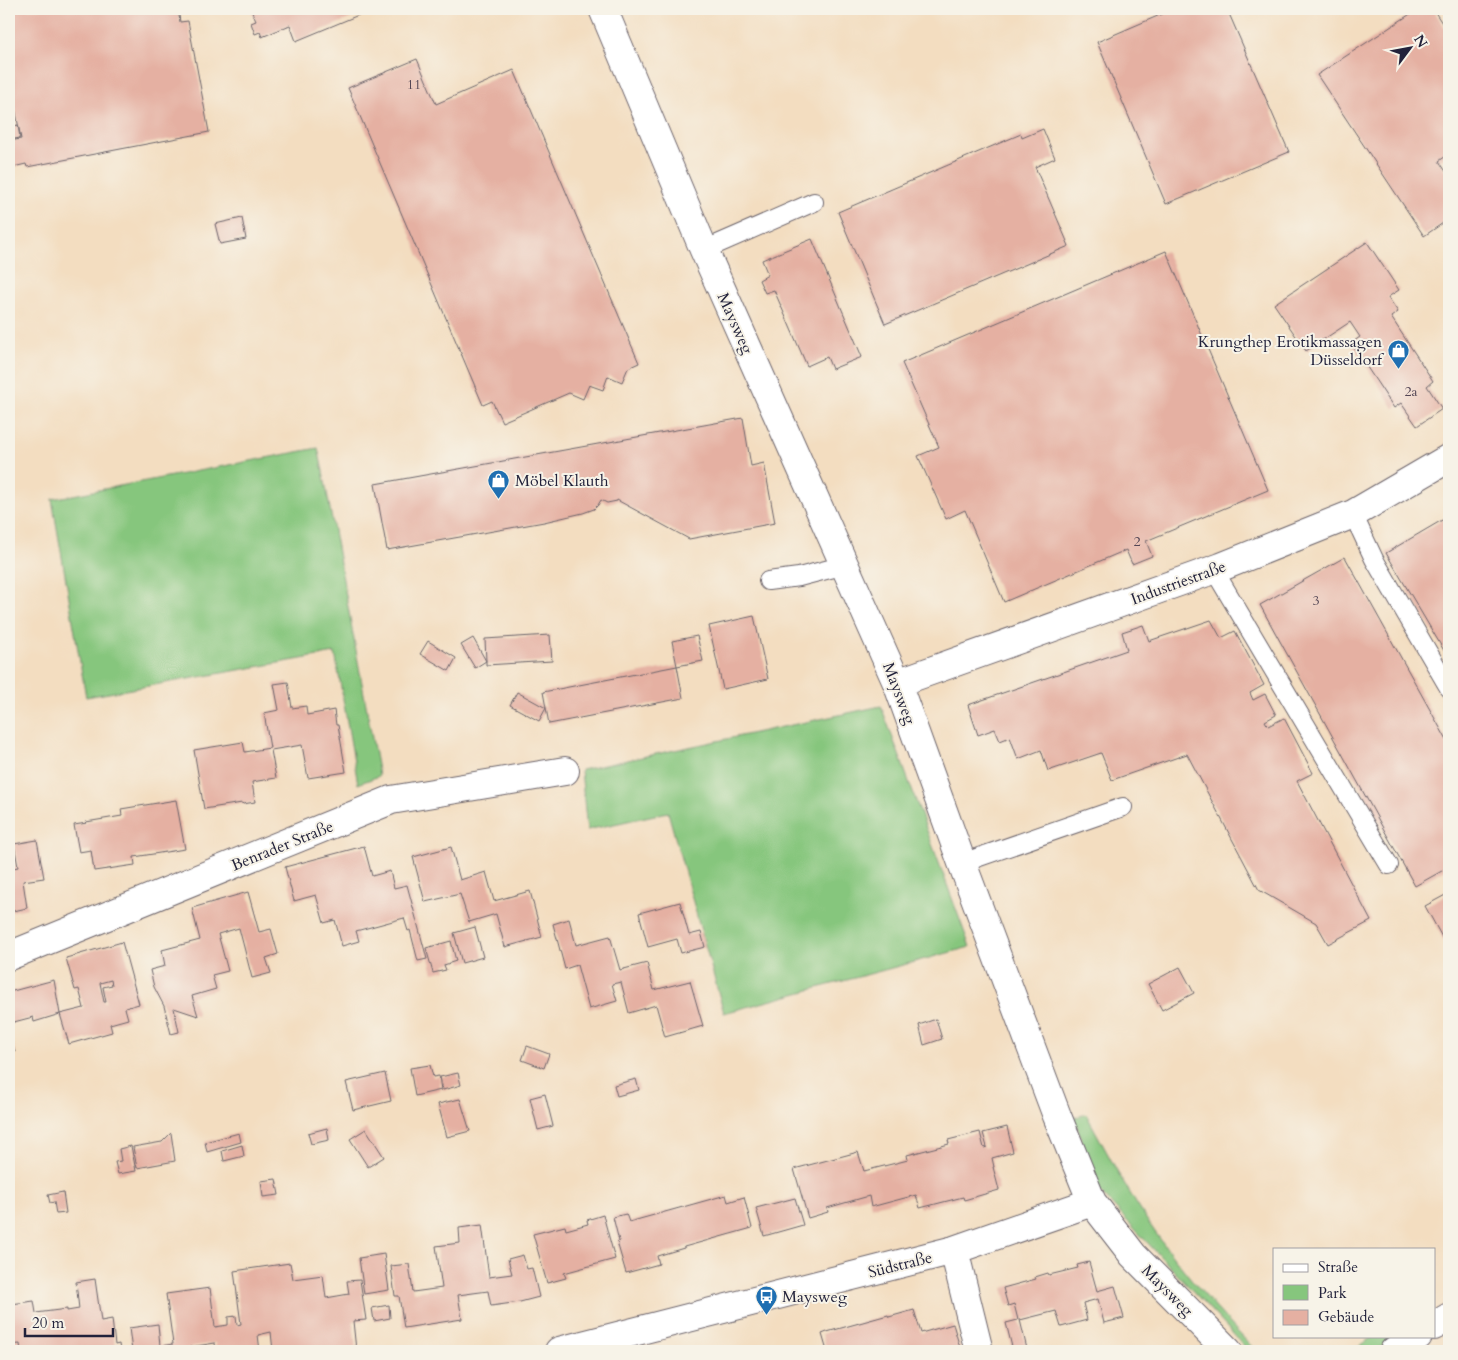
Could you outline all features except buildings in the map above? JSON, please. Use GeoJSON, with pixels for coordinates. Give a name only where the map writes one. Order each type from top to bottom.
{"type":"FeatureCollection","features":[{"type":"Feature","properties":{"kind":"street","name":"Maysweg"},"geometry":{"type":"LineString","coordinates":[[603,9],[704,250],[897,683],[1057,1116],[1092,1202],[1133,1255],[1228,1351]]}},
{"type":"Feature","properties":{"kind":"street","name":"Industriestraße"},"geometry":{"type":"LineString","coordinates":[[897,683],[1214,570],[1353,514],[1449,458]]}},
{"type":"Feature","properties":{"kind":"street","name":"Benrader Straße"},"geometry":{"type":"LineString","coordinates":[[9,956],[391,800],[566,771]]}},
{"type":"Feature","properties":{"kind":"street","name":"Südstraße"},"geometry":{"type":"LineString","coordinates":[[560,1351],[954,1250],[1092,1202]]}},
{"type":"Feature","properties":{"kind":"street"},"geometry":{"type":"LineString","coordinates":[[954,1250],[979,1351]]}},
{"type":"Feature","properties":{"kind":"street"},"geometry":{"type":"LineString","coordinates":[[1436,1325],[1449,1316]]}},
{"type":"Feature","properties":{"kind":"street"},"geometry":{"type":"LineString","coordinates":[[1394,1351],[1415,1338]]}},
{"type":"Feature","properties":{"kind":"lane"},"geometry":{"type":"LineString","coordinates":[[704,250],[814,202]]}},
{"type":"Feature","properties":{"kind":"lane"},"geometry":{"type":"LineString","coordinates":[[1353,514],[1374,559],[1449,688]]}},
{"type":"Feature","properties":{"kind":"lane"},"geometry":{"type":"LineString","coordinates":[[768,581],[799,577],[845,565]]}},
{"type":"Feature","properties":{"kind":"lane"},"geometry":{"type":"LineString","coordinates":[[1214,570],[1389,865]]}},
{"type":"Feature","properties":{"kind":"lane"},"geometry":{"type":"LineString","coordinates":[[962,863],[1123,807]]}},
{"type":"Feature","properties":{"kind":"green space"},"geometry":{"type":"Polygon","coordinates":[[[318,448],[379,776],[358,784],[335,653],[86,697],[52,499],[318,448]]]}},
{"type":"Feature","properties":{"kind":"green space"},"geometry":{"type":"Polygon","coordinates":[[[881,706],[970,947],[724,1013],[668,812],[587,830],[581,770],[881,706]]]}},
{"type":"Feature","properties":{"kind":"green space"},"geometry":{"type":"Polygon","coordinates":[[[1086,1114],[1128,1189],[1155,1232],[1203,1293],[1256,1351],[1249,1351],[1100,1192],[1074,1118],[1086,1114]]]}},
{"type":"Feature","properties":{"kind":"green space"},"geometry":{"type":"Polygon","coordinates":[[[1371,1338],[1394,1338],[1374,1351],[1351,1351],[1371,1338]]]}},
{"type":"Feature","properties":{"kind":"place","name":"Krungthep Erotikmassagen Düsseldorf"},"geometry":{"type":"Point","coordinates":[1398,369]}},
{"type":"Feature","properties":{"kind":"place","name":"Möbel Klauth"},"geometry":{"type":"Point","coordinates":[499,499]}},
{"type":"Feature","properties":{"kind":"place","name":"Maysweg"},"geometry":{"type":"Point","coordinates":[766,1315]}}]}
